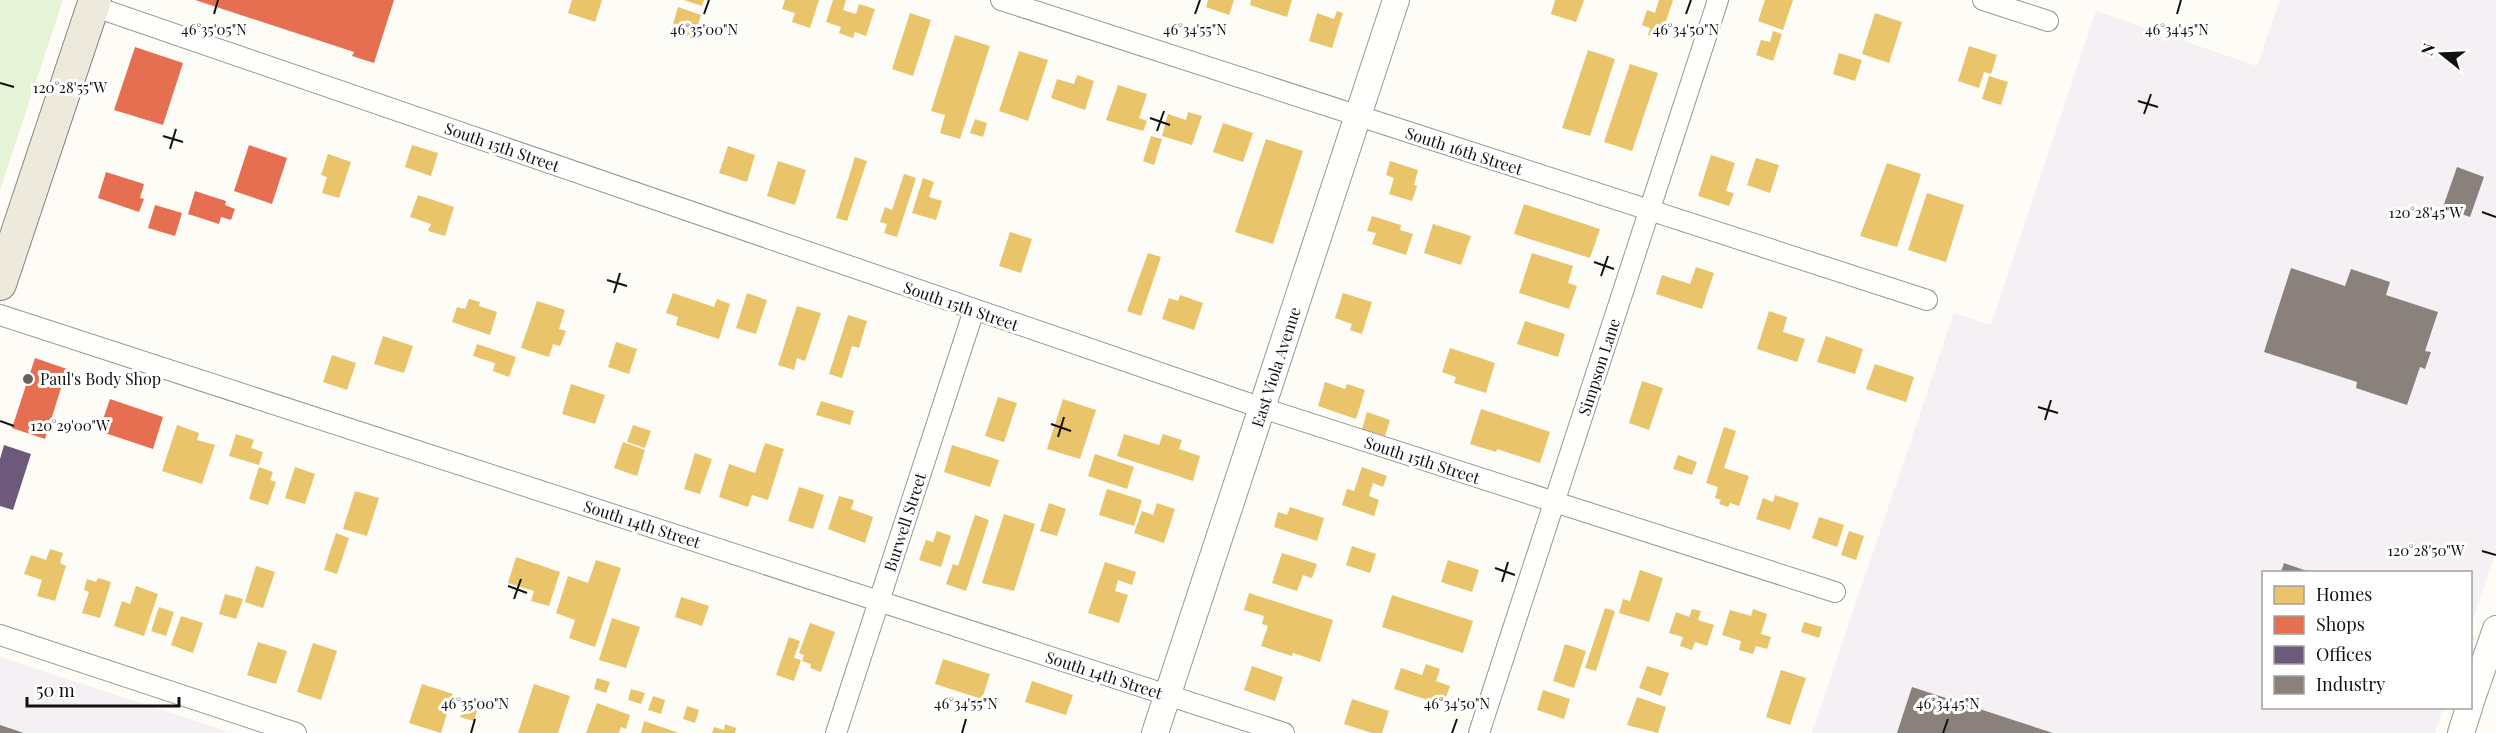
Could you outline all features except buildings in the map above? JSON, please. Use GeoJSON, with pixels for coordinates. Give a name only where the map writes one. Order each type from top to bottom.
{"type":"FeatureCollection","features":[{"type":"Feature","properties":{"kind":"main road"},"geometry":{"type":"LineString","coordinates":[[0,284],[94,3]]}},
{"type":"Feature","properties":{"kind":"street","name":"South 16th Street"},"geometry":{"type":"LineString","coordinates":[[1001,0],[1927,300]]}},
{"type":"Feature","properties":{"kind":"street","name":"East Viola Avenue"},"geometry":{"type":"LineString","coordinates":[[1155,733],[1396,0]]}},
{"type":"Feature","properties":{"kind":"street","name":"Simpson Lane"},"geometry":{"type":"LineString","coordinates":[[1479,733],[1718,0]]}},
{"type":"Feature","properties":{"kind":"street"},"geometry":{"type":"LineString","coordinates":[[1983,0],[2048,21]]}},
{"type":"Feature","properties":{"kind":"street","name":"South 15th Street"},"geometry":{"type":"LineString","coordinates":[[94,3],[1262,408],[1834,592]]}},
{"type":"Feature","properties":{"kind":"street","name":"Burwell Street"},"geometry":{"type":"LineString","coordinates":[[836,733],[974,310]]}},
{"type":"Feature","properties":{"kind":"street","name":"South 14th Street"},"geometry":{"type":"LineString","coordinates":[[0,315],[1284,733]]}},
{"type":"Feature","properties":{"kind":"street"},"geometry":{"type":"LineString","coordinates":[[2472,700],[2496,629]]}},
{"type":"Feature","properties":{"kind":"street"},"geometry":{"type":"LineString","coordinates":[[0,635],[296,733]]}},
{"type":"Feature","properties":{"kind":"street"},"geometry":{"type":"LineString","coordinates":[[2461,733],[2469,709]]}},
{"type":"Feature","properties":{"kind":"shaded area"},"geometry":{"type":"Polygon","coordinates":[[[2280,0],[2496,0],[2496,551],[2472,623],[2472,571],[2262,571],[2262,709],[2443,709],[2435,733],[1812,733],[1954,313],[1991,325],[2096,11],[2257,66],[2280,0]]]}},
{"type":"Feature","properties":{"kind":"shaded area"},"geometry":{"type":"Polygon","coordinates":[[[0,657],[232,733],[0,733],[0,657]]]}},
{"type":"Feature","properties":{"kind":"green space"},"geometry":{"type":"Polygon","coordinates":[[[0,0],[63,0],[0,190],[0,0]]]}},
{"type":"Feature","properties":{"kind":"place","name":"Paul's Body Shop"},"geometry":{"type":"Point","coordinates":[28,379]}}]}
